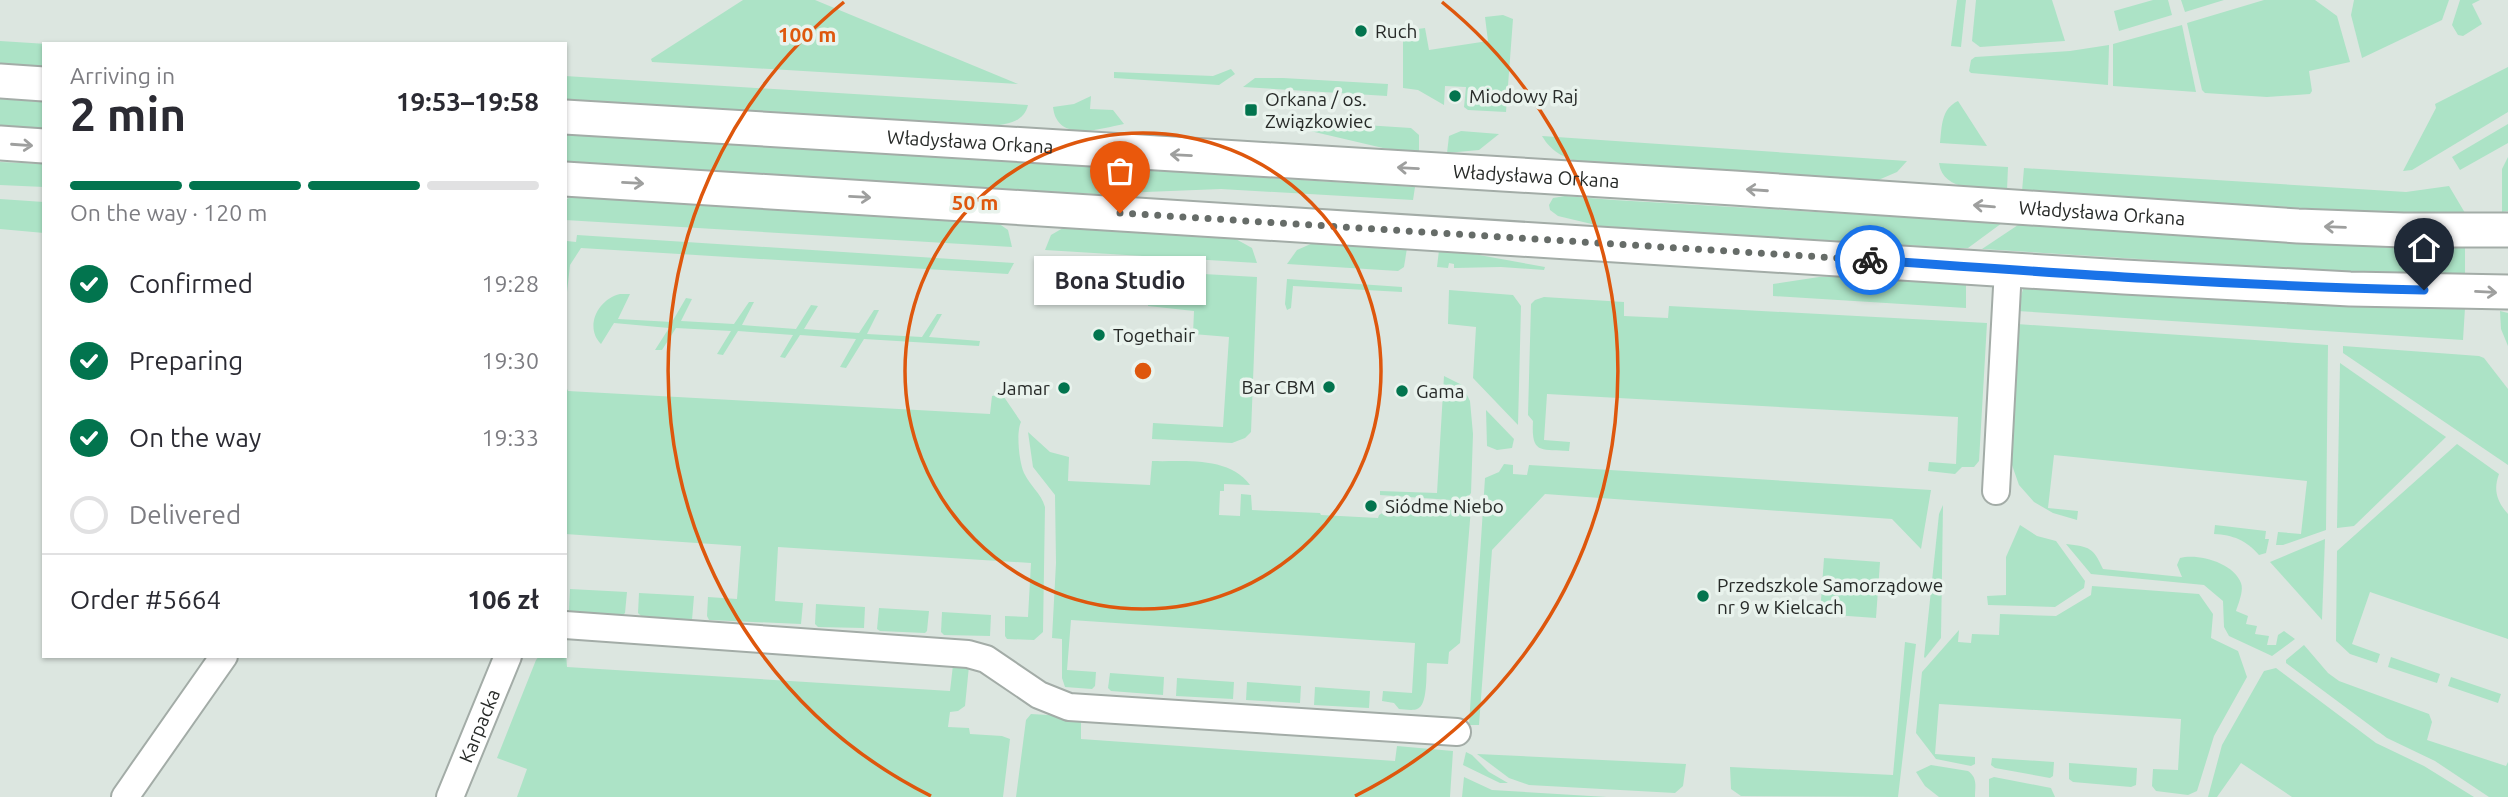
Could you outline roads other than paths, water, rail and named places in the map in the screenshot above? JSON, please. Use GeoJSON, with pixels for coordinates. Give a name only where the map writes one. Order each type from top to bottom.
{"type":"FeatureCollection","features":[{"type":"Feature","properties":{"kind":"street"},"geometry":{"type":"LineString","coordinates":[[0,81],[42,83]]}},
{"type":"Feature","properties":{"kind":"street","name":"Władysława Orkana"},"geometry":{"type":"LineString","coordinates":[[567,117],[1721,187],[2298,226],[2508,230]]}},
{"type":"Feature","properties":{"kind":"street"},"geometry":{"type":"LineString","coordinates":[[0,143],[42,146]]}},
{"type":"Feature","properties":{"kind":"street"},"geometry":{"type":"LineString","coordinates":[[567,179],[2350,289],[2508,292]]}},
{"type":"Feature","properties":{"kind":"street"},"geometry":{"type":"LineString","coordinates":[[1996,491],[2008,269]]}},
{"type":"Feature","properties":{"kind":"street"},"geometry":{"type":"LineString","coordinates":[[567,625],[968,654],[986,659],[1039,695],[1069,707],[1457,732]]}},
{"type":"Feature","properties":{"kind":"street"},"geometry":{"type":"LineString","coordinates":[[125,797],[223,658]]}},
{"type":"Feature","properties":{"kind":"street","name":"Karpacka"},"geometry":{"type":"LineString","coordinates":[[450,797],[507,658]]}},
{"type":"Feature","properties":{"kind":"place","name":"Ruch"},"geometry":{"type":"Point","coordinates":[1361,31]}},
{"type":"Feature","properties":{"kind":"place","name":"Miodowy Raj"},"geometry":{"type":"Point","coordinates":[1455,96]}},
{"type":"Feature","properties":{"kind":"place","name":"Orkana / os. Związkowiec"},"geometry":{"type":"Point","coordinates":[1251,110]}},
{"type":"Feature","properties":{"kind":"place","name":"Bona Studio"},"geometry":{"type":"Point","coordinates":[1120,213]}},
{"type":"Feature","properties":{"kind":"place","name":"Togethair"},"geometry":{"type":"Point","coordinates":[1099,335]}},
{"type":"Feature","properties":{"kind":"place","name":"Bar CBM"},"geometry":{"type":"Point","coordinates":[1329,387]}},
{"type":"Feature","properties":{"kind":"place","name":"Jamar"},"geometry":{"type":"Point","coordinates":[1064,388]}},
{"type":"Feature","properties":{"kind":"place","name":"Gama"},"geometry":{"type":"Point","coordinates":[1402,391]}},
{"type":"Feature","properties":{"kind":"place","name":"Siódme Niebo"},"geometry":{"type":"Point","coordinates":[1371,506]}},
{"type":"Feature","properties":{"kind":"place","name":"Przedszkole Samorządowe nr 9 w Kielcach"},"geometry":{"type":"Point","coordinates":[1703,596]}}]}
